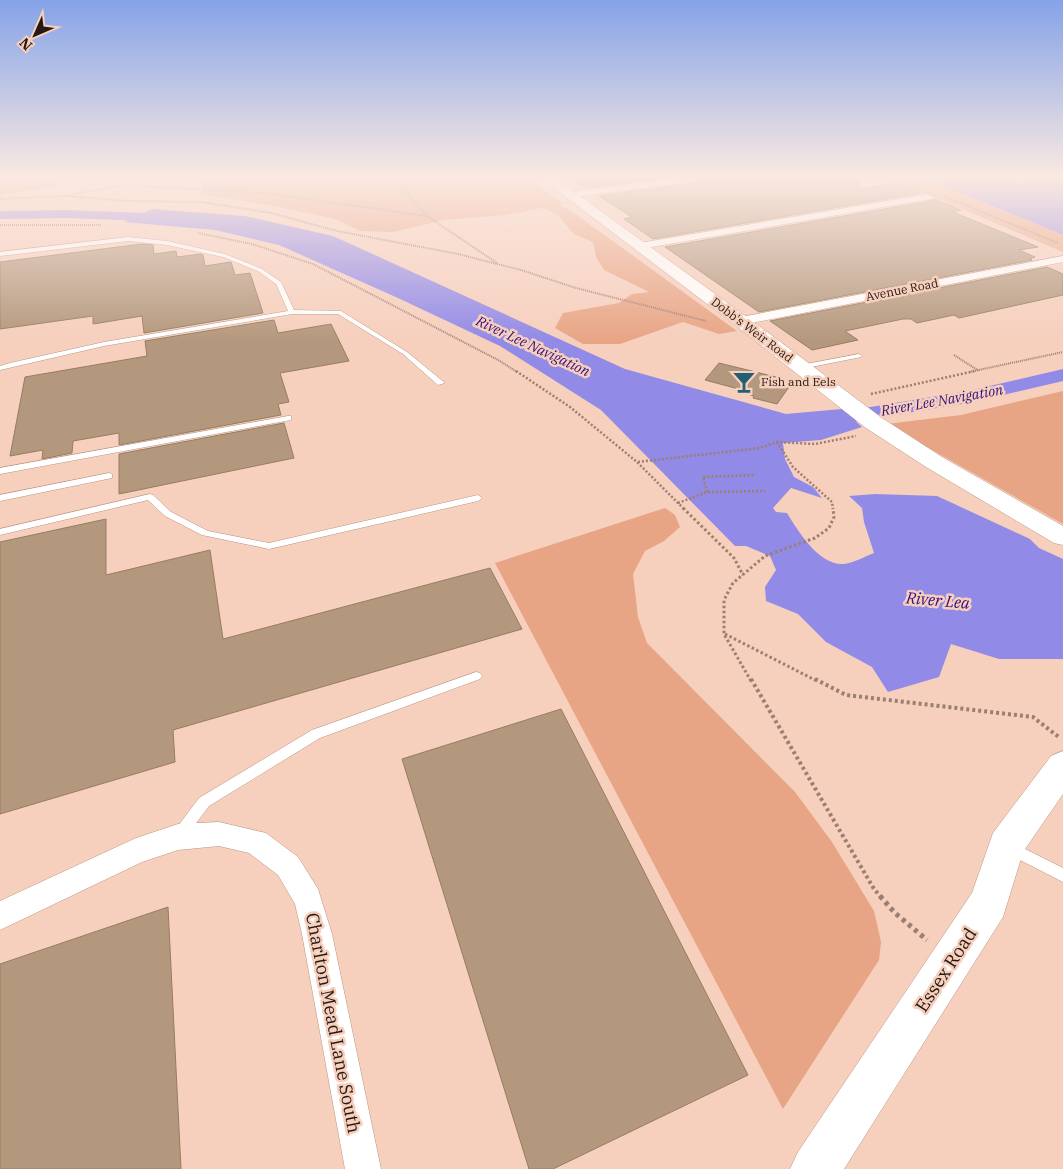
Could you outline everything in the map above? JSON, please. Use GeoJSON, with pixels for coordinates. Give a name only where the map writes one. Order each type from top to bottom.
{"type":"FeatureCollection","features":[{"type":"Feature","properties":{"kind":"street","name":"Dobb's Weir Road"},"geometry":{"type":"LineString","coordinates":[[622,233],[741,321],[877,426],[934,462],[1063,537]]}},
{"type":"Feature","properties":{"kind":"street"},"geometry":{"type":"LineString","coordinates":[[640,246],[719,233]]}},
{"type":"Feature","properties":{"kind":"street","name":"Avenue Road"},"geometry":{"type":"LineString","coordinates":[[741,321],[1063,259]]}},
{"type":"Feature","properties":{"kind":"street","name":"Essex Road"},"geometry":{"type":"LineString","coordinates":[[821,1166],[989,903],[1006,845],[1063,766]]}},
{"type":"Feature","properties":{"kind":"street","name":"Charlton Mead Lane South"},"geometry":{"type":"LineString","coordinates":[[0,916],[136,851],[178,837],[219,834],[256,842],[288,866],[308,899],[363,1169]]}},
{"type":"Feature","properties":{"kind":"lane"},"geometry":{"type":"LineString","coordinates":[[0,254],[128,239],[167,243],[225,256],[260,270],[279,283],[292,312]]}},
{"type":"Feature","properties":{"kind":"lane"},"geometry":{"type":"LineString","coordinates":[[0,368],[104,344],[292,312],[339,312],[405,353],[441,383]]}},
{"type":"Feature","properties":{"kind":"lane"},"geometry":{"type":"LineString","coordinates":[[800,367],[859,356]]}},
{"type":"Feature","properties":{"kind":"lane"},"geometry":{"type":"LineString","coordinates":[[0,471],[288,418]]}},
{"type":"Feature","properties":{"kind":"lane"},"geometry":{"type":"LineString","coordinates":[[0,498],[109,476]]}},
{"type":"Feature","properties":{"kind":"lane"},"geometry":{"type":"LineString","coordinates":[[0,532],[150,497],[168,514],[205,533],[269,546],[478,498]]}},
{"type":"Feature","properties":{"kind":"lane"},"geometry":{"type":"LineString","coordinates":[[178,837],[204,802],[316,734],[476,676]]}},
{"type":"Feature","properties":{"kind":"lane"},"geometry":{"type":"LineString","coordinates":[[1006,845],[1063,875]]}},
{"type":"Feature","properties":{"kind":"path"},"geometry":{"type":"LineString","coordinates":[[345,233],[458,254],[576,288],[655,306],[685,316],[724,324],[741,321]]}},
{"type":"Feature","properties":{"kind":"path"},"geometry":{"type":"LineString","coordinates":[[452,233],[500,265]]}},
{"type":"Feature","properties":{"kind":"path"},"geometry":{"type":"LineString","coordinates":[[1033,233],[1063,245]]}},
{"type":"Feature","properties":{"kind":"path"},"geometry":{"type":"LineString","coordinates":[[843,400],[1063,352]]}},
{"type":"Feature","properties":{"kind":"path"},"geometry":{"type":"LineString","coordinates":[[954,355],[980,371]]}},
{"type":"Feature","properties":{"kind":"path"},"geometry":{"type":"LineString","coordinates":[[743,575],[734,558],[637,462],[760,448],[777,442],[815,444],[855,436],[877,426]]}},
{"type":"Feature","properties":{"kind":"path"},"geometry":{"type":"LineString","coordinates":[[777,442],[793,466],[832,502],[834,516],[829,528],[815,538],[765,556],[754,568],[733,583],[724,600],[724,634],[874,889],[894,913],[954,960]]}},
{"type":"Feature","properties":{"kind":"path"},"geometry":{"type":"LineString","coordinates":[[707,492],[703,476],[755,475]]}},
{"type":"Feature","properties":{"kind":"path"},"geometry":{"type":"LineString","coordinates":[[678,503],[707,492],[765,491]]}},
{"type":"Feature","properties":{"kind":"path"},"geometry":{"type":"LineString","coordinates":[[724,634],[846,695],[1033,717],[1063,740]]}},
{"type":"Feature","properties":{"kind":"shaded area"},"geometry":{"type":"Polygon","coordinates":[[[573,233],[601,233],[737,331],[719,334],[683,322],[620,344],[583,344],[555,328],[563,313],[619,303],[632,294],[649,292],[604,270],[596,257],[593,242],[573,233]]]}},
{"type":"Feature","properties":{"kind":"shaded area"},"geometry":{"type":"Polygon","coordinates":[[[1017,233],[1057,233],[1063,235],[1063,252],[1017,233]]]}},
{"type":"Feature","properties":{"kind":"shaded area"},"geometry":{"type":"Polygon","coordinates":[[[1063,391],[1063,524],[886,424],[961,415],[1063,391]]]}},
{"type":"Feature","properties":{"kind":"shaded area"},"geometry":{"type":"Polygon","coordinates":[[[665,508],[675,515],[680,527],[664,541],[645,551],[633,574],[638,617],[647,643],[795,792],[832,842],[874,911],[881,942],[879,960],[783,1109],[495,563],[665,508]]]}},
{"type":"Feature","properties":{"kind":"water","name":"River Lea"},"geometry":{"type":"Polygon","coordinates":[[[226,233],[318,233],[333,236],[625,369],[786,414],[842,409],[862,427],[821,440],[783,443],[785,459],[794,477],[813,487],[822,498],[791,488],[773,508],[776,512],[787,513],[803,538],[818,553],[835,563],[844,564],[874,553],[864,522],[862,508],[849,496],[875,494],[937,496],[1030,539],[1039,548],[1063,559],[1063,659],[999,659],[951,644],[939,677],[888,692],[872,667],[826,642],[798,614],[766,601],[765,587],[776,570],[770,556],[746,546],[735,546],[601,410],[500,346],[279,245],[226,233]]]}},
{"type":"Feature","properties":{"kind":"building"},"geometry":{"type":"Polygon","coordinates":[[[644,233],[691,233],[653,239],[644,233]]]}},
{"type":"Feature","properties":{"kind":"building"},"geometry":{"type":"Polygon","coordinates":[[[749,233],[1003,233],[1038,247],[1019,250],[1035,257],[1029,259],[1032,260],[759,312],[665,247],[749,233]]]}},
{"type":"Feature","properties":{"kind":"building"},"geometry":{"type":"Polygon","coordinates":[[[142,244],[153,245],[154,254],[176,251],[177,257],[201,254],[203,255],[205,266],[231,262],[235,275],[250,273],[263,313],[144,333],[142,316],[93,324],[93,316],[0,329],[0,262],[142,244]]]}},
{"type":"Feature","properties":{"kind":"building"},"geometry":{"type":"Polygon","coordinates":[[[1047,267],[1063,274],[1063,295],[959,318],[954,315],[917,323],[911,319],[903,319],[845,331],[858,340],[812,350],[770,321],[1047,267]]]}},
{"type":"Feature","properties":{"kind":"building"},"geometry":{"type":"Polygon","coordinates":[[[274,320],[278,333],[331,324],[349,361],[280,373],[289,402],[278,404],[281,415],[119,445],[119,433],[73,441],[72,453],[42,459],[43,450],[10,456],[25,377],[147,356],[145,341],[274,320]]]}},
{"type":"Feature","properties":{"kind":"building","name":"Fish and Eels"},"geometry":{"type":"Polygon","coordinates":[[[719,363],[780,378],[776,384],[789,387],[777,404],[753,398],[754,396],[745,393],[746,391],[705,380],[719,363]]]}},
{"type":"Feature","properties":{"kind":"building"},"geometry":{"type":"Polygon","coordinates":[[[284,423],[294,458],[119,494],[119,454],[284,423]]]}},
{"type":"Feature","properties":{"kind":"building"},"geometry":{"type":"Polygon","coordinates":[[[106,519],[106,575],[210,550],[223,639],[490,568],[522,629],[173,730],[175,762],[0,814],[0,542],[106,519]]]}},
{"type":"Feature","properties":{"kind":"building"},"geometry":{"type":"Polygon","coordinates":[[[561,709],[748,1075],[553,1169],[529,1169],[402,759],[561,709]]]}},
{"type":"Feature","properties":{"kind":"building"},"geometry":{"type":"Polygon","coordinates":[[[168,907],[181,1169],[0,1169],[0,964],[168,907]]]}},
{"type":"Feature","properties":{"kind":"waterway","name":"River Lee Navigation"},"geometry":{"type":"LineString","coordinates":[[840,418],[968,397],[1063,375]]}},
{"type":"Feature","properties":{"kind":"place","name":"Fish and Eels"},"geometry":{"type":"Point","coordinates":[744,382]}}]}
